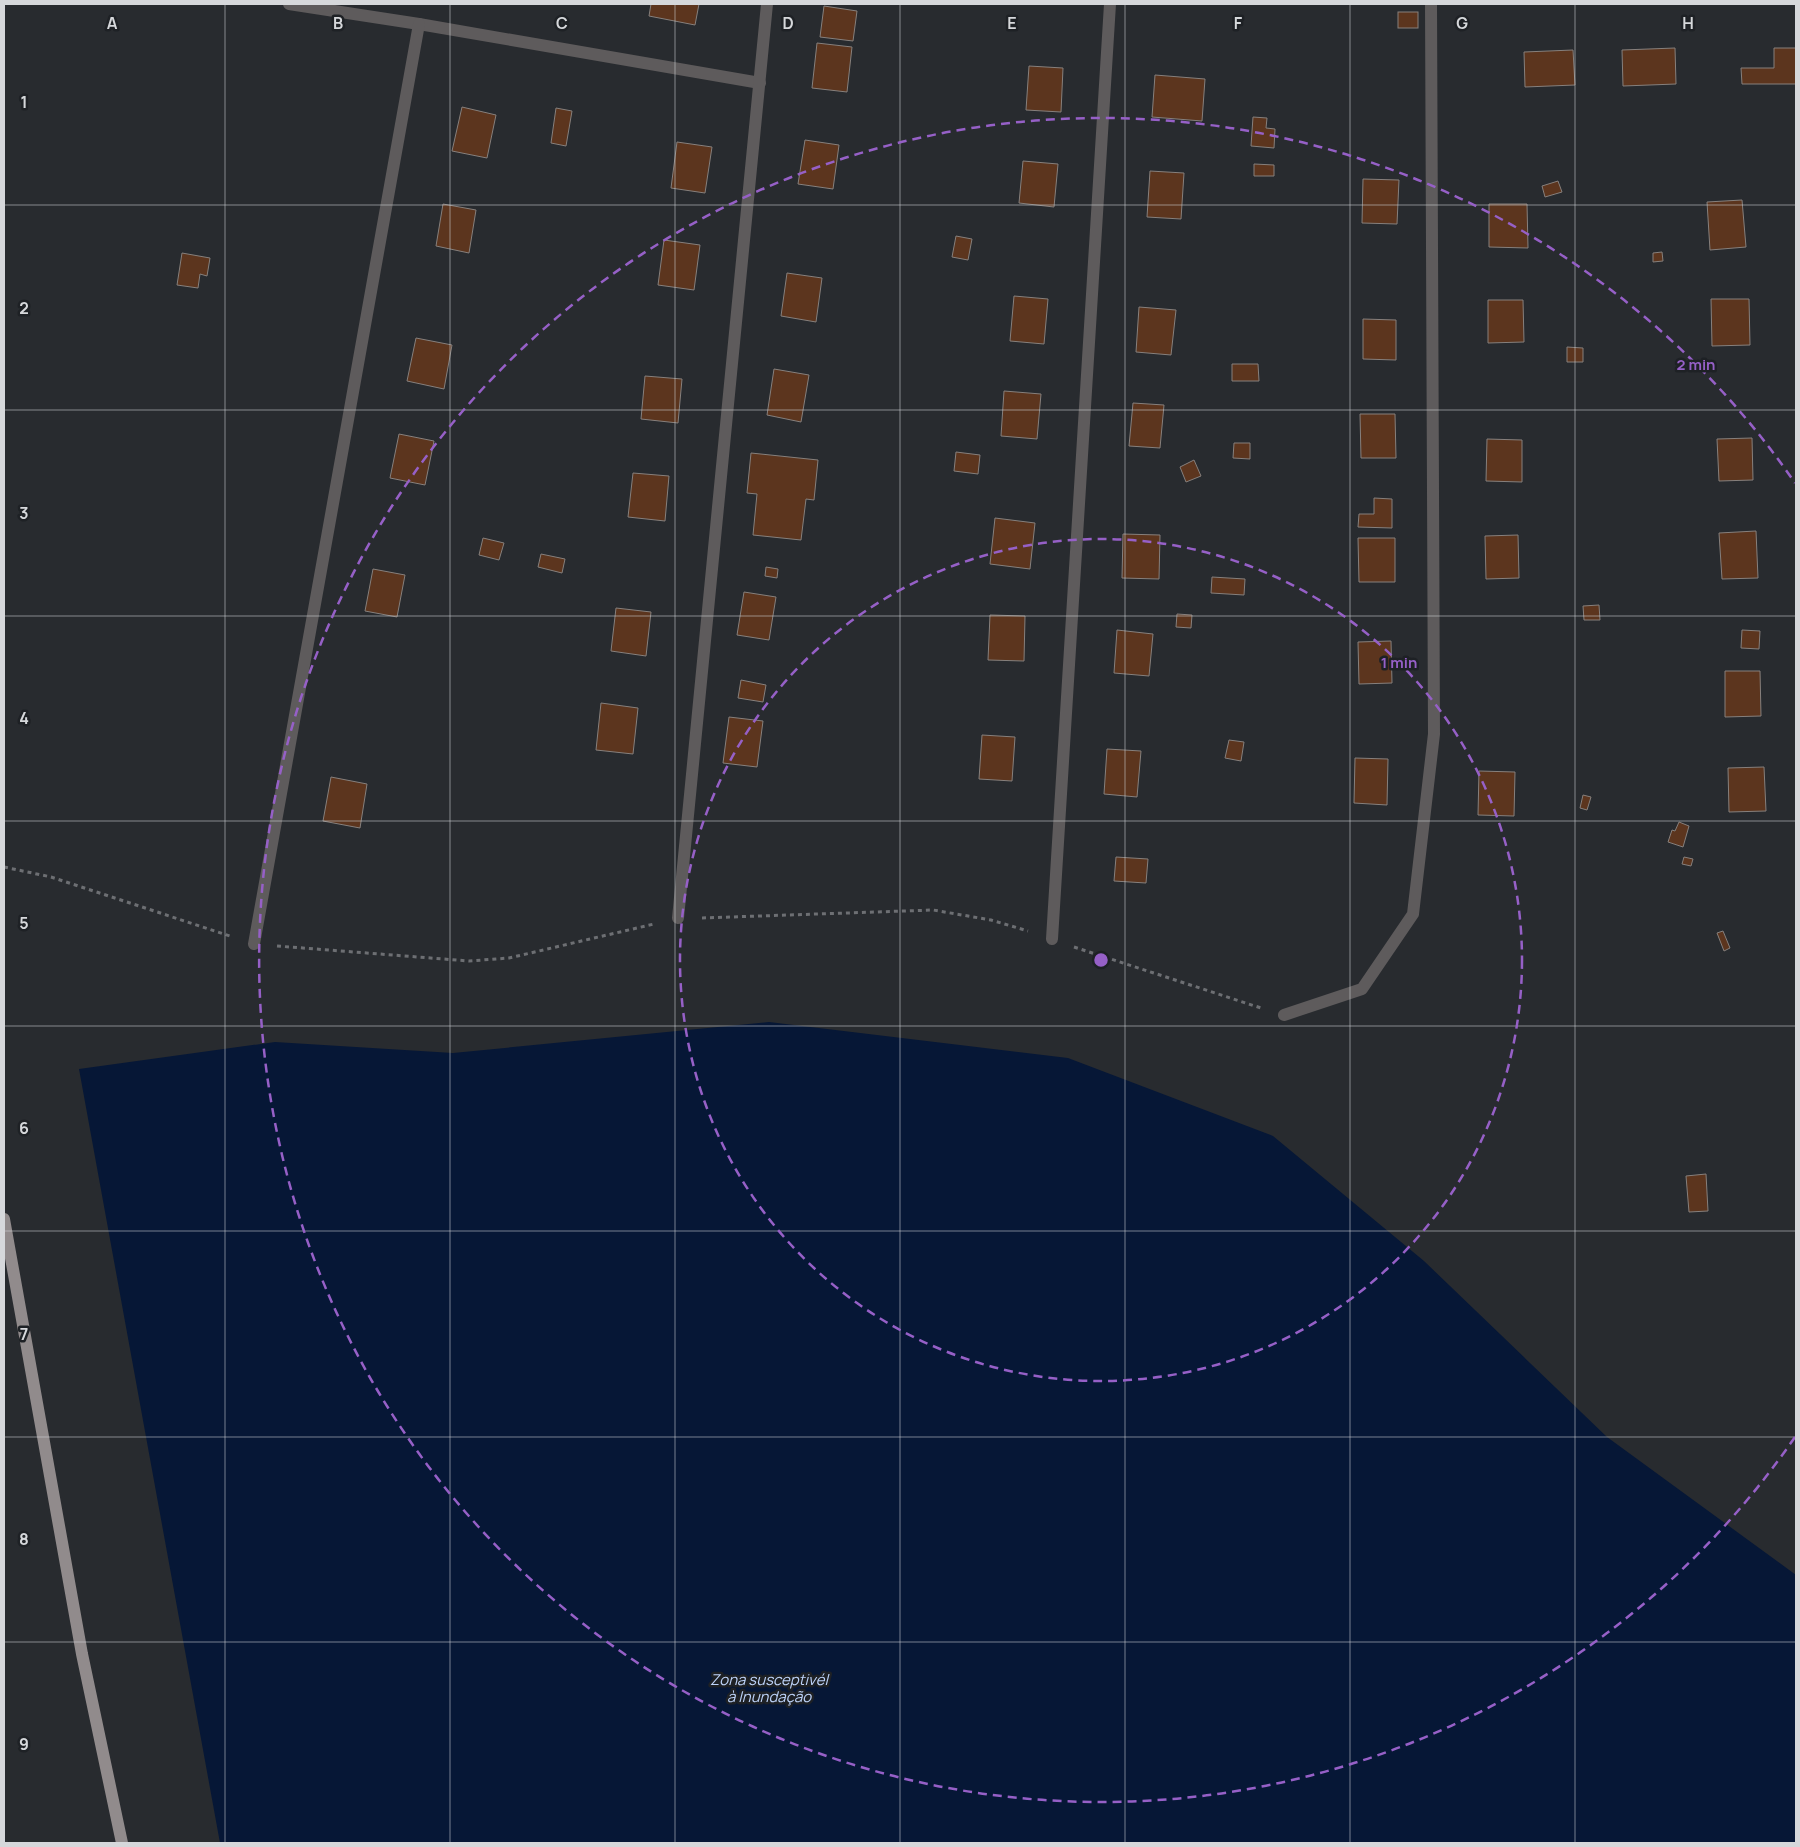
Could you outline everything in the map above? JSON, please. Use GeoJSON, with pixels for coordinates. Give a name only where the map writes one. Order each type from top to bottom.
{"type":"FeatureCollection","features":[{"type":"Feature","properties":{"kind":"main road"},"geometry":{"type":"LineString","coordinates":[[4,1219],[82,1654],[122,1843]]}},
{"type":"Feature","properties":{"kind":"lane"},"geometry":{"type":"LineString","coordinates":[[289,4],[419,24],[760,83]]}},
{"type":"Feature","properties":{"kind":"lane"},"geometry":{"type":"LineString","coordinates":[[678,918],[768,4]]}},
{"type":"Feature","properties":{"kind":"lane"},"geometry":{"type":"LineString","coordinates":[[1052,939],[1110,4]]}},
{"type":"Feature","properties":{"kind":"lane"},"geometry":{"type":"LineString","coordinates":[[1284,1015],[1362,989],[1413,914],[1434,734],[1431,4]]}},
{"type":"Feature","properties":{"kind":"lane"},"geometry":{"type":"LineString","coordinates":[[254,944],[419,24]]}},
{"type":"Feature","properties":{"kind":"path"},"geometry":{"type":"LineString","coordinates":[[4,867],[51,877],[254,944],[469,961],[509,958],[678,918],[933,910],[991,920],[1284,1015]]}},
{"type":"Feature","properties":{"kind":"water","name":"Zona susceptivél à Inundação"},"geometry":{"type":"Polygon","coordinates":[[[769,1022],[1068,1058],[1273,1136],[1424,1261],[1607,1437],[1796,1575],[1796,1843],[220,1843],[79,1069],[275,1042],[453,1053],[769,1022]]]}},
{"type":"Feature","properties":{"kind":"building"},"geometry":{"type":"Polygon","coordinates":[[[651,4],[699,4],[695,25],[649,16],[651,4]]]}},
{"type":"Feature","properties":{"kind":"building"},"geometry":{"type":"Polygon","coordinates":[[[824,6],[857,11],[853,41],[820,37],[824,6]]]}},
{"type":"Feature","properties":{"kind":"building"},"geometry":{"type":"Polygon","coordinates":[[[1398,12],[1418,12],[1418,28],[1398,28],[1398,12]]]}},
{"type":"Feature","properties":{"kind":"building"},"geometry":{"type":"Polygon","coordinates":[[[817,43],[852,47],[847,92],[812,88],[817,43]]]}},
{"type":"Feature","properties":{"kind":"building"},"geometry":{"type":"Polygon","coordinates":[[[1675,48],[1676,84],[1623,86],[1622,50],[1675,48]]]}},
{"type":"Feature","properties":{"kind":"building"},"geometry":{"type":"Polygon","coordinates":[[[1774,48],[1796,48],[1796,84],[1742,84],[1741,68],[1774,68],[1774,48]]]}},
{"type":"Feature","properties":{"kind":"building"},"geometry":{"type":"Polygon","coordinates":[[[1573,50],[1575,85],[1525,87],[1524,52],[1573,50]]]}},
{"type":"Feature","properties":{"kind":"building"},"geometry":{"type":"Polygon","coordinates":[[[1029,66],[1063,68],[1061,112],[1026,110],[1029,66]]]}},
{"type":"Feature","properties":{"kind":"building"},"geometry":{"type":"Polygon","coordinates":[[[1155,75],[1205,79],[1202,121],[1152,117],[1155,75]]]}},
{"type":"Feature","properties":{"kind":"building"},"geometry":{"type":"Polygon","coordinates":[[[462,107],[496,115],[487,158],[452,151],[462,107]]]}},
{"type":"Feature","properties":{"kind":"building"},"geometry":{"type":"Polygon","coordinates":[[[556,108],[572,111],[566,146],[551,143],[556,108]]]}},
{"type":"Feature","properties":{"kind":"building"},"geometry":{"type":"Polygon","coordinates":[[[1253,117],[1267,118],[1266,128],[1275,129],[1274,148],[1251,146],[1253,117]]]}},
{"type":"Feature","properties":{"kind":"building"},"geometry":{"type":"Polygon","coordinates":[[[805,140],[839,145],[833,189],[798,184],[805,140]]]}},
{"type":"Feature","properties":{"kind":"building"},"geometry":{"type":"Polygon","coordinates":[[[677,142],[712,147],[705,193],[671,188],[677,142]]]}},
{"type":"Feature","properties":{"kind":"building"},"geometry":{"type":"Polygon","coordinates":[[[1023,161],[1058,164],[1054,207],[1019,203],[1023,161]]]}},
{"type":"Feature","properties":{"kind":"building"},"geometry":{"type":"Polygon","coordinates":[[[1254,164],[1274,165],[1274,176],[1254,176],[1254,164]]]}},
{"type":"Feature","properties":{"kind":"building"},"geometry":{"type":"Polygon","coordinates":[[[1150,171],[1184,173],[1181,219],[1147,217],[1150,171]]]}},
{"type":"Feature","properties":{"kind":"building"},"geometry":{"type":"Polygon","coordinates":[[[1363,179],[1399,180],[1397,224],[1362,223],[1363,179]]]}},
{"type":"Feature","properties":{"kind":"building"},"geometry":{"type":"Polygon","coordinates":[[[1558,181],[1562,192],[1545,197],[1542,186],[1558,181]]]}},
{"type":"Feature","properties":{"kind":"building"},"geometry":{"type":"Polygon","coordinates":[[[1742,200],[1746,247],[1710,250],[1707,202],[1742,200]]]}},
{"type":"Feature","properties":{"kind":"building"},"geometry":{"type":"Polygon","coordinates":[[[443,204],[476,210],[469,253],[436,246],[443,204]]]}},
{"type":"Feature","properties":{"kind":"building"},"geometry":{"type":"Polygon","coordinates":[[[1489,204],[1527,204],[1528,248],[1489,247],[1489,204]]]}},
{"type":"Feature","properties":{"kind":"building"},"geometry":{"type":"Polygon","coordinates":[[[956,236],[972,239],[968,260],[952,257],[956,236]]]}},
{"type":"Feature","properties":{"kind":"building"},"geometry":{"type":"Polygon","coordinates":[[[664,240],[700,245],[694,290],[658,285],[664,240]]]}},
{"type":"Feature","properties":{"kind":"building"},"geometry":{"type":"Polygon","coordinates":[[[1662,252],[1663,261],[1653,262],[1653,253],[1662,252]]]}},
{"type":"Feature","properties":{"kind":"building"},"geometry":{"type":"Polygon","coordinates":[[[182,253],[210,258],[207,276],[200,274],[198,288],[177,285],[182,253]]]}},
{"type":"Feature","properties":{"kind":"building"},"geometry":{"type":"Polygon","coordinates":[[[787,273],[822,278],[816,322],[781,316],[787,273]]]}},
{"type":"Feature","properties":{"kind":"building"},"geometry":{"type":"Polygon","coordinates":[[[1014,296],[1048,299],[1044,344],[1010,341],[1014,296]]]}},
{"type":"Feature","properties":{"kind":"building"},"geometry":{"type":"Polygon","coordinates":[[[1711,299],[1749,299],[1750,345],[1712,346],[1711,299]]]}},
{"type":"Feature","properties":{"kind":"building"},"geometry":{"type":"Polygon","coordinates":[[[1488,300],[1523,300],[1524,342],[1488,343],[1488,300]]]}},
{"type":"Feature","properties":{"kind":"building"},"geometry":{"type":"Polygon","coordinates":[[[1139,307],[1176,310],[1171,355],[1136,352],[1139,307]]]}},
{"type":"Feature","properties":{"kind":"building"},"geometry":{"type":"Polygon","coordinates":[[[1363,319],[1396,320],[1396,360],[1363,359],[1363,319]]]}},
{"type":"Feature","properties":{"kind":"building"},"geometry":{"type":"Polygon","coordinates":[[[416,338],[452,345],[444,389],[407,381],[416,338]]]}},
{"type":"Feature","properties":{"kind":"building"},"geometry":{"type":"Polygon","coordinates":[[[1567,347],[1583,348],[1583,362],[1567,362],[1567,347]]]}},
{"type":"Feature","properties":{"kind":"building"},"geometry":{"type":"Polygon","coordinates":[[[1232,364],[1258,364],[1259,381],[1232,381],[1232,364]]]}},
{"type":"Feature","properties":{"kind":"building"},"geometry":{"type":"Polygon","coordinates":[[[774,369],[809,375],[801,422],[767,415],[774,369]]]}},
{"type":"Feature","properties":{"kind":"building"},"geometry":{"type":"Polygon","coordinates":[[[645,376],[682,379],[678,423],[641,419],[645,376]]]}},
{"type":"Feature","properties":{"kind":"building"},"geometry":{"type":"Polygon","coordinates":[[[1004,391],[1041,394],[1037,439],[1001,436],[1004,391]]]}},
{"type":"Feature","properties":{"kind":"building"},"geometry":{"type":"Polygon","coordinates":[[[1133,403],[1164,405],[1160,448],[1129,446],[1133,403]]]}},
{"type":"Feature","properties":{"kind":"building"},"geometry":{"type":"Polygon","coordinates":[[[1360,414],[1395,414],[1396,458],[1361,458],[1360,414]]]}},
{"type":"Feature","properties":{"kind":"building"},"geometry":{"type":"Polygon","coordinates":[[[399,434],[434,441],[425,485],[390,478],[399,434]]]}},
{"type":"Feature","properties":{"kind":"building"},"geometry":{"type":"Polygon","coordinates":[[[1752,438],[1753,480],[1719,481],[1717,439],[1752,438]]]}},
{"type":"Feature","properties":{"kind":"building"},"geometry":{"type":"Polygon","coordinates":[[[1487,439],[1522,440],[1522,482],[1486,481],[1487,439]]]}},
{"type":"Feature","properties":{"kind":"building"},"geometry":{"type":"Polygon","coordinates":[[[1234,443],[1250,443],[1250,459],[1233,458],[1234,443]]]}},
{"type":"Feature","properties":{"kind":"building"},"geometry":{"type":"Polygon","coordinates":[[[956,452],[980,455],[978,474],[954,471],[956,452]]]}},
{"type":"Feature","properties":{"kind":"building"},"geometry":{"type":"Polygon","coordinates":[[[751,453],[818,460],[814,500],[806,499],[801,540],[753,535],[757,494],[747,493],[751,453]]]}},
{"type":"Feature","properties":{"kind":"building"},"geometry":{"type":"Polygon","coordinates":[[[1194,460],[1201,476],[1186,482],[1180,467],[1194,460]]]}},
{"type":"Feature","properties":{"kind":"building"},"geometry":{"type":"Polygon","coordinates":[[[633,473],[669,476],[665,521],[628,517],[633,473]]]}},
{"type":"Feature","properties":{"kind":"building"},"geometry":{"type":"Polygon","coordinates":[[[1374,498],[1392,499],[1392,528],[1358,527],[1359,514],[1374,514],[1374,498]]]}},
{"type":"Feature","properties":{"kind":"building"},"geometry":{"type":"Polygon","coordinates":[[[995,518],[1035,523],[1030,569],[990,564],[995,518]]]}},
{"type":"Feature","properties":{"kind":"building"},"geometry":{"type":"Polygon","coordinates":[[[1756,531],[1758,578],[1722,579],[1719,533],[1756,531]]]}},
{"type":"Feature","properties":{"kind":"building"},"geometry":{"type":"Polygon","coordinates":[[[1123,534],[1160,535],[1159,579],[1122,578],[1123,534]]]}},
{"type":"Feature","properties":{"kind":"building"},"geometry":{"type":"Polygon","coordinates":[[[1518,535],[1519,578],[1486,579],[1485,536],[1518,535]]]}},
{"type":"Feature","properties":{"kind":"building"},"geometry":{"type":"Polygon","coordinates":[[[483,538],[504,543],[499,560],[479,555],[483,538]]]}},
{"type":"Feature","properties":{"kind":"building"},"geometry":{"type":"Polygon","coordinates":[[[1358,538],[1395,538],[1395,582],[1359,582],[1358,538]]]}},
{"type":"Feature","properties":{"kind":"building"},"geometry":{"type":"Polygon","coordinates":[[[541,554],[565,559],[562,573],[538,567],[541,554]]]}},
{"type":"Feature","properties":{"kind":"building"},"geometry":{"type":"Polygon","coordinates":[[[766,567],[778,569],[777,578],[765,576],[766,567]]]}},
{"type":"Feature","properties":{"kind":"building"},"geometry":{"type":"Polygon","coordinates":[[[373,569],[405,575],[397,617],[365,611],[373,569]]]}},
{"type":"Feature","properties":{"kind":"building"},"geometry":{"type":"Polygon","coordinates":[[[1212,577],[1245,579],[1244,595],[1211,593],[1212,577]]]}},
{"type":"Feature","properties":{"kind":"building"},"geometry":{"type":"Polygon","coordinates":[[[744,592],[776,597],[769,640],[737,635],[744,592]]]}},
{"type":"Feature","properties":{"kind":"building"},"geometry":{"type":"Polygon","coordinates":[[[1599,605],[1600,620],[1584,620],[1583,606],[1599,605]]]}},
{"type":"Feature","properties":{"kind":"building"},"geometry":{"type":"Polygon","coordinates":[[[616,608],[651,612],[646,656],[611,651],[616,608]]]}},
{"type":"Feature","properties":{"kind":"building"},"geometry":{"type":"Polygon","coordinates":[[[1177,614],[1192,615],[1191,628],[1176,627],[1177,614]]]}},
{"type":"Feature","properties":{"kind":"building"},"geometry":{"type":"Polygon","coordinates":[[[990,615],[1025,616],[1024,661],[988,660],[990,615]]]}},
{"type":"Feature","properties":{"kind":"building"},"geometry":{"type":"Polygon","coordinates":[[[1117,630],[1153,634],[1149,676],[1114,673],[1117,630]]]}},
{"type":"Feature","properties":{"kind":"building"},"geometry":{"type":"Polygon","coordinates":[[[1742,630],[1760,631],[1759,649],[1741,648],[1742,630]]]}},
{"type":"Feature","properties":{"kind":"building"},"geometry":{"type":"Polygon","coordinates":[[[1391,641],[1392,683],[1359,684],[1358,642],[1391,641]]]}},
{"type":"Feature","properties":{"kind":"building"},"geometry":{"type":"Polygon","coordinates":[[[1725,671],[1760,671],[1761,716],[1725,717],[1725,671]]]}},
{"type":"Feature","properties":{"kind":"building"},"geometry":{"type":"Polygon","coordinates":[[[741,680],[766,685],[763,702],[738,698],[741,680]]]}},
{"type":"Feature","properties":{"kind":"building"},"geometry":{"type":"Polygon","coordinates":[[[601,703],[638,708],[633,754],[596,750],[601,703]]]}},
{"type":"Feature","properties":{"kind":"building"},"geometry":{"type":"Polygon","coordinates":[[[729,717],[763,721],[757,767],[723,763],[729,717]]]}},
{"type":"Feature","properties":{"kind":"building"},"geometry":{"type":"Polygon","coordinates":[[[982,735],[1015,737],[1012,781],[979,779],[982,735]]]}},
{"type":"Feature","properties":{"kind":"building"},"geometry":{"type":"Polygon","coordinates":[[[1229,740],[1244,742],[1241,761],[1225,758],[1229,740]]]}},
{"type":"Feature","properties":{"kind":"building"},"geometry":{"type":"Polygon","coordinates":[[[1107,749],[1141,751],[1137,797],[1104,794],[1107,749]]]}},
{"type":"Feature","properties":{"kind":"building"},"geometry":{"type":"Polygon","coordinates":[[[1355,758],[1388,759],[1387,805],[1354,803],[1355,758]]]}},
{"type":"Feature","properties":{"kind":"building"},"geometry":{"type":"Polygon","coordinates":[[[1764,767],[1766,811],[1729,812],[1728,768],[1764,767]]]}},
{"type":"Feature","properties":{"kind":"building"},"geometry":{"type":"Polygon","coordinates":[[[1479,771],[1515,772],[1514,816],[1478,815],[1479,771]]]}},
{"type":"Feature","properties":{"kind":"building"},"geometry":{"type":"Polygon","coordinates":[[[331,777],[367,784],[360,828],[323,821],[331,777]]]}},
{"type":"Feature","properties":{"kind":"building"},"geometry":{"type":"Polygon","coordinates":[[[1583,795],[1591,797],[1587,810],[1580,808],[1583,795]]]}},
{"type":"Feature","properties":{"kind":"building"},"geometry":{"type":"Polygon","coordinates":[[[1679,822],[1689,826],[1683,847],[1668,842],[1672,830],[1675,831],[1679,822]]]}},
{"type":"Feature","properties":{"kind":"building"},"geometry":{"type":"Polygon","coordinates":[[[1116,857],[1148,859],[1146,883],[1114,881],[1116,857]]]}},
{"type":"Feature","properties":{"kind":"building"},"geometry":{"type":"Polygon","coordinates":[[[1684,857],[1693,859],[1691,866],[1682,864],[1684,857]]]}},
{"type":"Feature","properties":{"kind":"building"},"geometry":{"type":"Polygon","coordinates":[[[1723,931],[1730,948],[1724,951],[1717,933],[1723,931]]]}},
{"type":"Feature","properties":{"kind":"building"},"geometry":{"type":"Polygon","coordinates":[[[1706,1174],[1708,1211],[1689,1212],[1686,1176],[1706,1174]]]}}]}
